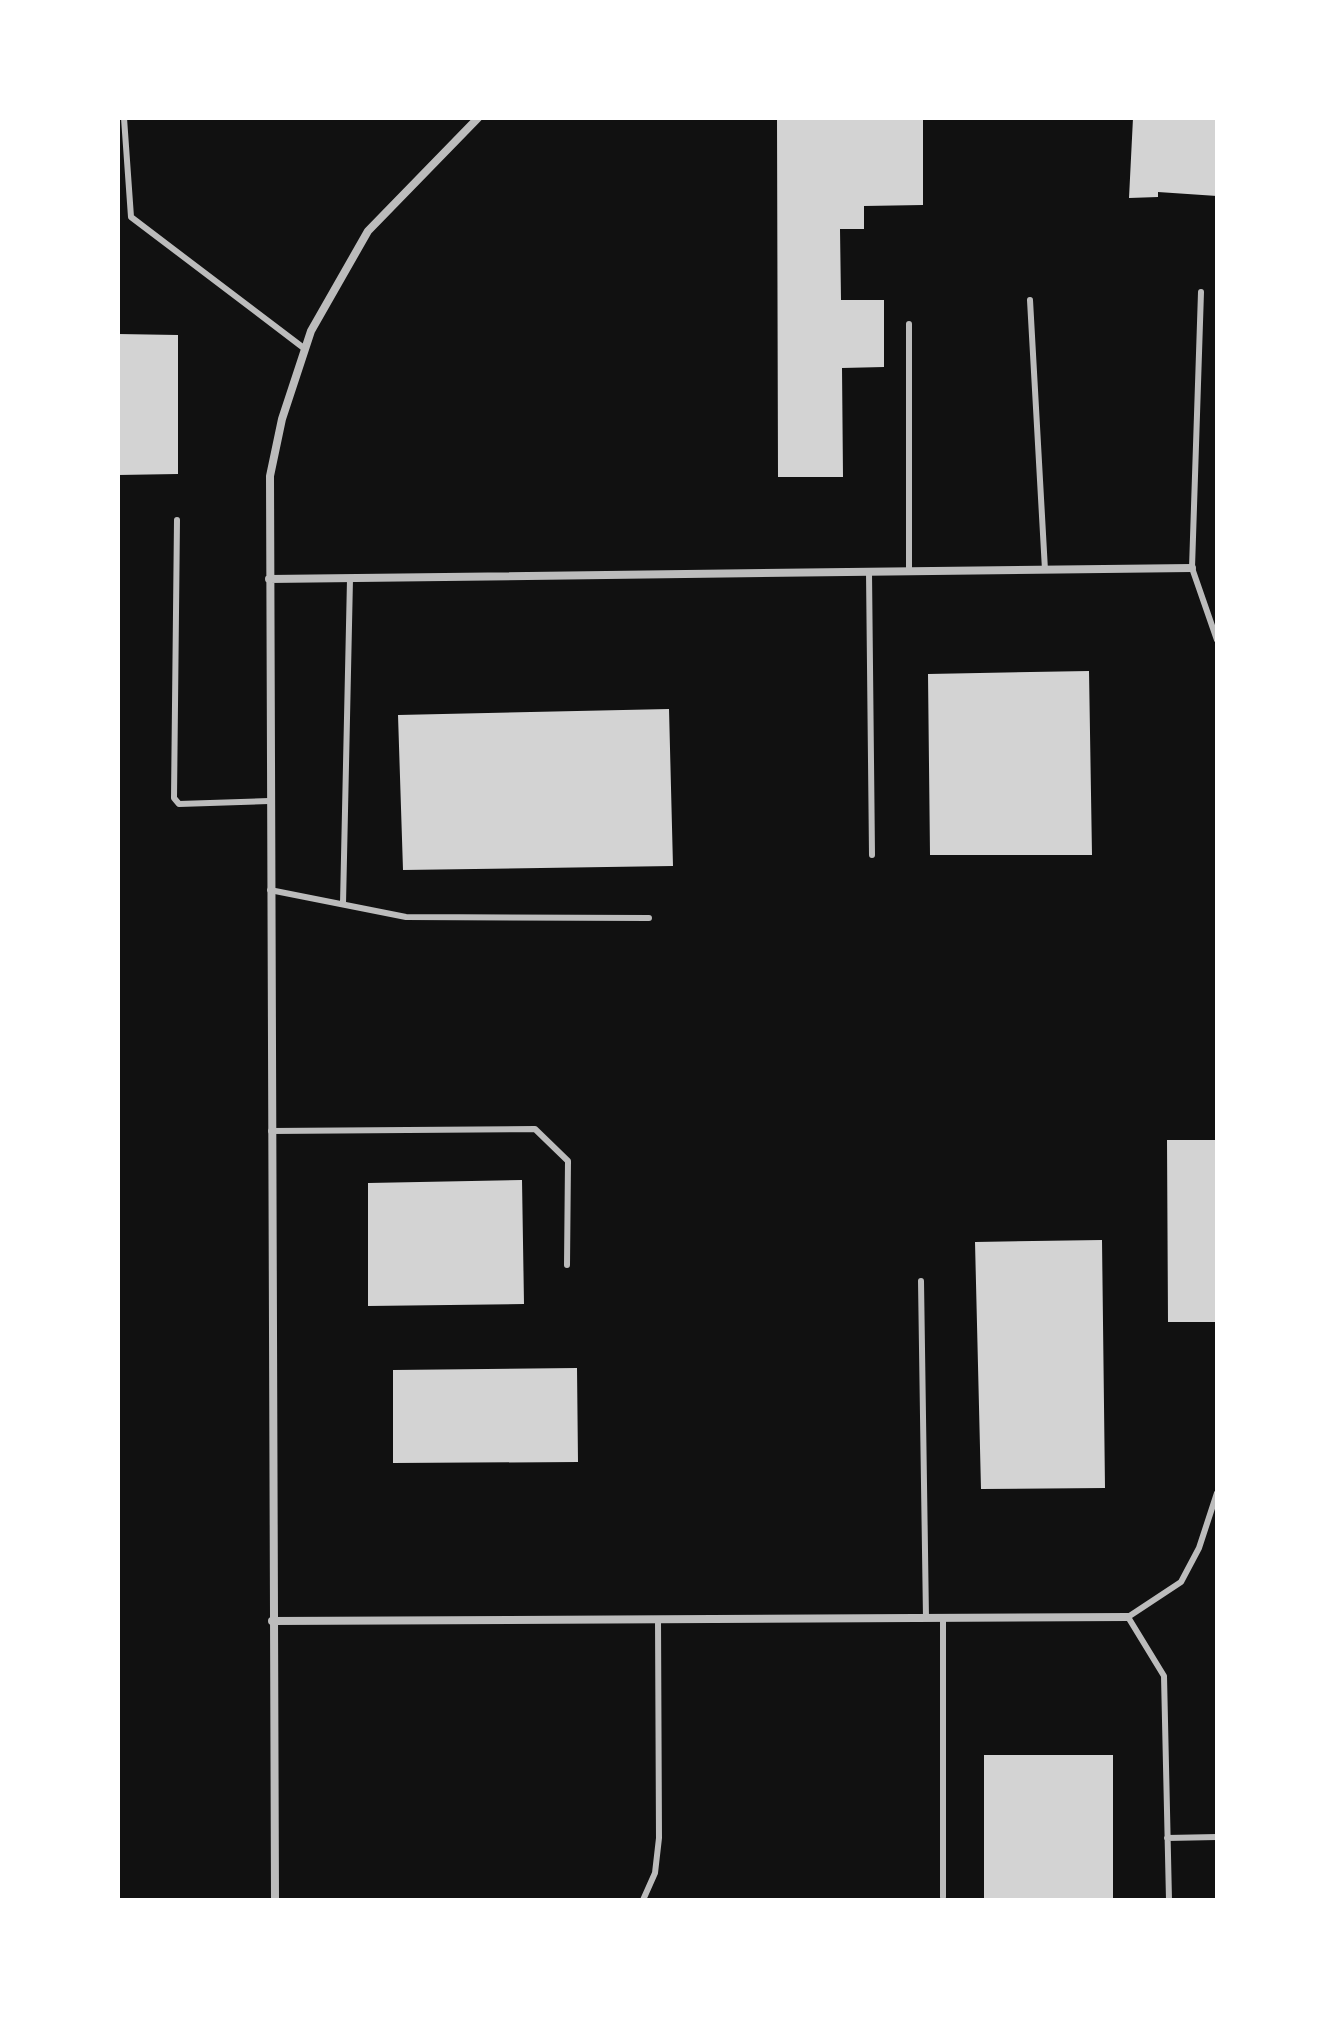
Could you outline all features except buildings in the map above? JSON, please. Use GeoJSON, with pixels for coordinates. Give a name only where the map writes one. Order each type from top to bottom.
{"type":"FeatureCollection","features":[{"type":"Feature","properties":{"kind":"street"},"geometry":{"type":"LineString","coordinates":[[275,1900],[270,476],[282,419],[311,331],[368,231],[478,118]]}},
{"type":"Feature","properties":{"kind":"street"},"geometry":{"type":"LineString","coordinates":[[269,579],[1192,568]]}},
{"type":"Feature","properties":{"kind":"street"},"geometry":{"type":"LineString","coordinates":[[272,1621],[1128,1617]]}},
{"type":"Feature","properties":{"kind":"lane"},"geometry":{"type":"LineString","coordinates":[[124,118],[131,217],[305,349]]}},
{"type":"Feature","properties":{"kind":"lane"},"geometry":{"type":"LineString","coordinates":[[1201,292],[1192,568],[1217,640]]}},
{"type":"Feature","properties":{"kind":"lane"},"geometry":{"type":"LineString","coordinates":[[1030,300],[1045,570]]}},
{"type":"Feature","properties":{"kind":"lane"},"geometry":{"type":"LineString","coordinates":[[909,324],[909,572]]}},
{"type":"Feature","properties":{"kind":"lane"},"geometry":{"type":"LineString","coordinates":[[177,520],[174,798],[179,804],[269,801]]}},
{"type":"Feature","properties":{"kind":"lane"},"geometry":{"type":"LineString","coordinates":[[869,572],[872,855]]}},
{"type":"Feature","properties":{"kind":"lane"},"geometry":{"type":"LineString","coordinates":[[343,904],[350,579]]}},
{"type":"Feature","properties":{"kind":"lane"},"geometry":{"type":"LineString","coordinates":[[270,890],[406,917],[649,918]]}},
{"type":"Feature","properties":{"kind":"lane"},"geometry":{"type":"LineString","coordinates":[[271,1131],[535,1129],[568,1161],[567,1265]]}},
{"type":"Feature","properties":{"kind":"lane"},"geometry":{"type":"LineString","coordinates":[[921,1281],[926,1618]]}},
{"type":"Feature","properties":{"kind":"lane"},"geometry":{"type":"LineString","coordinates":[[1169,1900],[1164,1676],[1128,1617],[1181,1582],[1199,1548],[1217,1493]]}},
{"type":"Feature","properties":{"kind":"lane"},"geometry":{"type":"LineString","coordinates":[[943,1618],[943,1897]]}},
{"type":"Feature","properties":{"kind":"lane"},"geometry":{"type":"LineString","coordinates":[[643,1900],[655,1873],[659,1838],[658,1619]]}},
{"type":"Feature","properties":{"kind":"lane"},"geometry":{"type":"LineString","coordinates":[[1167,1838],[1217,1837]]}}]}
